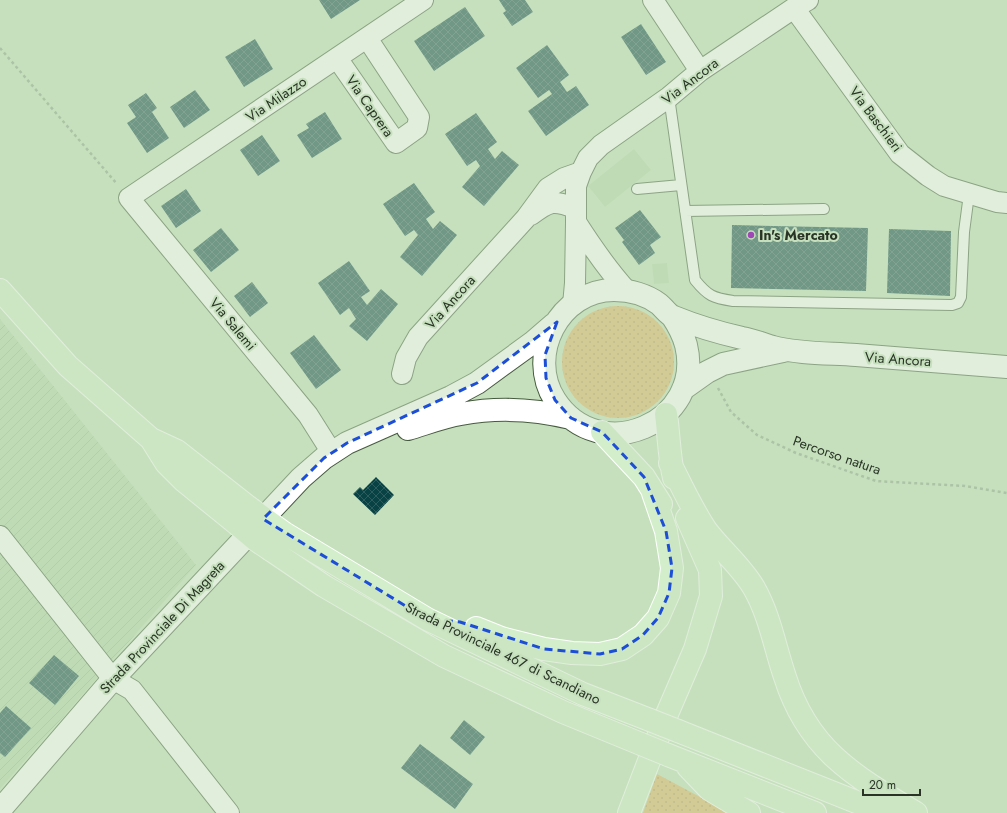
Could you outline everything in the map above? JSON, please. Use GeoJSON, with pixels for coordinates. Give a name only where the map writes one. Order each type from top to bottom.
{"type":"FeatureCollection","features":[{"type":"Feature","properties":{"kind":"main road","name":"Strada Provinciale 467 di Scandiano"},"geometry":{"type":"LineString","coordinates":[[0,290],[68,366],[151,439],[166,463],[184,481],[244,516],[284,533],[427,619],[583,694],[884,813]]}},
{"type":"Feature","properties":{"kind":"main road"},"geometry":{"type":"LineString","coordinates":[[613,290],[627,291],[649,298],[659,304],[672,316],[680,329],[686,344],[688,359],[687,374],[683,389],[673,406],[666,414],[652,424],[636,431],[619,434],[602,432],[580,424],[562,410],[550,390],[546,378],[544,360],[547,343],[551,332],[557,322],[573,305],[585,297],[598,292],[613,290]]}},
{"type":"Feature","properties":{"kind":"main road"},"geometry":{"type":"LineString","coordinates":[[672,316],[726,335],[789,350]]}},
{"type":"Feature","properties":{"kind":"main road","name":"Strada Provinciale Di Magreta"},"geometry":{"type":"LineString","coordinates":[[0,810],[113,679],[302,478],[324,458],[347,444],[450,397],[477,383],[532,343],[557,322]]}},
{"type":"Feature","properties":{"kind":"main road"},"geometry":{"type":"LineString","coordinates":[[683,389],[707,372],[722,364],[789,350]]}},
{"type":"Feature","properties":{"kind":"main road","name":"Via Ancora"},"geometry":{"type":"LineString","coordinates":[[789,350],[1007,367]]}},
{"type":"Feature","properties":{"kind":"main road"},"geometry":{"type":"LineString","coordinates":[[332,453],[355,447],[386,435],[460,414],[498,409],[544,412],[571,418]]}},
{"type":"Feature","properties":{"kind":"main road"},"geometry":{"type":"LineString","coordinates":[[629,813],[695,649],[711,596],[710,570],[683,508],[670,463],[669,433],[666,414]]}},
{"type":"Feature","properties":{"kind":"main road"},"geometry":{"type":"LineString","coordinates":[[602,432],[644,477],[678,530],[692,562],[699,593],[699,636]]}},
{"type":"Feature","properties":{"kind":"main road"},"geometry":{"type":"LineString","coordinates":[[670,463],[690,503],[706,529],[754,587],[770,625],[792,700],[810,730],[824,748],[840,763],[880,792],[916,813]]}},
{"type":"Feature","properties":{"kind":"main road"},"geometry":{"type":"LineString","coordinates":[[427,619],[460,622],[501,638],[544,649],[572,653],[600,654],[622,649],[643,635],[658,618],[669,593],[672,568],[666,531],[653,492]]}},
{"type":"Feature","properties":{"kind":"main road","name":"Strada Provinciale 467 di Scandiano"},"geometry":{"type":"LineString","coordinates":[[244,516],[256,540],[324,586],[444,656],[563,712],[815,813]]}},
{"type":"Feature","properties":{"kind":"main road"},"geometry":{"type":"LineString","coordinates":[[675,758],[709,789],[749,813]]}},
{"type":"Feature","properties":{"kind":"street","name":"Via Milazzo"},"geometry":{"type":"LineString","coordinates":[[129,198],[423,0]]}},
{"type":"Feature","properties":{"kind":"street"},"geometry":{"type":"LineString","coordinates":[[653,0],[700,71]]}},
{"type":"Feature","properties":{"kind":"street","name":"Via Ancora"},"geometry":{"type":"LineString","coordinates":[[573,305],[575,282],[576,186],[588,158],[601,145],[669,97],[700,71],[801,4]]}},
{"type":"Feature","properties":{"kind":"street","name":"Via Baschieri"},"geometry":{"type":"LineString","coordinates":[[801,4],[900,154],[928,176],[944,186],[997,202],[1007,203]]}},
{"type":"Feature","properties":{"kind":"street","name":"Via Caprera"},"geometry":{"type":"LineString","coordinates":[[337,58],[396,143],[417,128],[419,117],[367,38]]}},
{"type":"Feature","properties":{"kind":"street","name":"Via Ancora"},"geometry":{"type":"LineString","coordinates":[[402,374],[406,358],[418,337],[526,218],[548,188],[564,178],[581,172]]}},
{"type":"Feature","properties":{"kind":"street","name":"Via Salemi"},"geometry":{"type":"LineString","coordinates":[[129,198],[308,415],[332,453]]}},
{"type":"Feature","properties":{"kind":"street","name":"Via Ancora"},"geometry":{"type":"LineString","coordinates":[[526,218],[547,204],[556,203],[576,215]]}},
{"type":"Feature","properties":{"kind":"street"},"geometry":{"type":"LineString","coordinates":[[576,215],[587,240],[603,263],[627,291]]}},
{"type":"Feature","properties":{"kind":"street"},"geometry":{"type":"LineString","coordinates":[[0,536],[113,679],[132,690],[229,813]]}},
{"type":"Feature","properties":{"kind":"lane"},"geometry":{"type":"LineString","coordinates":[[669,97],[695,280],[704,292],[715,298],[733,301],[952,305],[958,303],[961,297],[964,232],[969,194]]}},
{"type":"Feature","properties":{"kind":"lane"},"geometry":{"type":"LineString","coordinates":[[637,189],[681,185]]}},
{"type":"Feature","properties":{"kind":"lane"},"geometry":{"type":"LineString","coordinates":[[685,211],[824,208]]}},
{"type":"Feature","properties":{"kind":"path"},"geometry":{"type":"LineString","coordinates":[[0,48],[129,198]]}},
{"type":"Feature","properties":{"kind":"path","name":"Percorso natura"},"geometry":{"type":"LineString","coordinates":[[717,386],[731,412],[757,435],[796,453],[876,481],[964,486],[1007,493]]}},
{"type":"Feature","properties":{"kind":"highlighted area"},"geometry":{"type":"Polygon","coordinates":[[[557,322],[545,355],[546,378],[555,400],[571,418],[602,432],[644,477],[666,531],[672,568],[669,593],[658,618],[643,635],[622,649],[600,654],[544,649],[460,622],[427,619],[263,519],[324,458],[347,443],[477,383],[557,322]]]}},
{"type":"Feature","properties":{"kind":"shaded area"},"geometry":{"type":"Polygon","coordinates":[[[634,149],[651,170],[605,207],[588,186],[634,149]]]}},
{"type":"Feature","properties":{"kind":"shaded area"},"geometry":{"type":"Polygon","coordinates":[[[667,263],[669,283],[654,284],[652,264],[667,263]]]}},
{"type":"Feature","properties":{"kind":"shaded area"},"geometry":{"type":"Polygon","coordinates":[[[618,306],[639,310],[658,322],[670,341],[674,362],[670,383],[658,402],[639,414],[618,418],[597,414],[578,402],[566,383],[562,362],[566,341],[578,322],[597,310],[618,306]]]}},
{"type":"Feature","properties":{"kind":"shaded area"},"geometry":{"type":"Polygon","coordinates":[[[0,319],[196,565],[0,789],[0,319]]]}},
{"type":"Feature","properties":{"kind":"shaded area"},"geometry":{"type":"Polygon","coordinates":[[[657,774],[730,813],[643,813],[657,774]]]}},
{"type":"Feature","properties":{"kind":"building"},"geometry":{"type":"Polygon","coordinates":[[[319,0],[360,0],[331,19],[319,0]]]}},
{"type":"Feature","properties":{"kind":"building"},"geometry":{"type":"Polygon","coordinates":[[[499,0],[525,0],[533,12],[512,26],[503,13],[506,11],[499,0]]]}},
{"type":"Feature","properties":{"kind":"building"},"geometry":{"type":"Polygon","coordinates":[[[465,7],[485,36],[434,71],[414,41],[465,7]]]}},
{"type":"Feature","properties":{"kind":"building"},"geometry":{"type":"Polygon","coordinates":[[[641,24],[666,62],[646,75],[621,37],[641,24]]]}},
{"type":"Feature","properties":{"kind":"building"},"geometry":{"type":"Polygon","coordinates":[[[255,39],[273,69],[244,87],[225,57],[255,39]]]}},
{"type":"Feature","properties":{"kind":"building"},"geometry":{"type":"Polygon","coordinates":[[[547,45],[569,75],[560,82],[567,92],[576,86],[589,105],[546,136],[528,111],[552,94],[549,90],[538,98],[516,68],[547,45]]]}},
{"type":"Feature","properties":{"kind":"building"},"geometry":{"type":"Polygon","coordinates":[[[195,90],[210,110],[184,128],[170,107],[195,90]]]}},
{"type":"Feature","properties":{"kind":"building"},"geometry":{"type":"Polygon","coordinates":[[[146,93],[157,108],[152,112],[169,138],[147,153],[127,123],[136,117],[128,105],[146,93]]]}},
{"type":"Feature","properties":{"kind":"building"},"geometry":{"type":"Polygon","coordinates":[[[325,112],[342,139],[312,158],[297,135],[309,128],[306,124],[325,112]]]}},
{"type":"Feature","properties":{"kind":"building"},"geometry":{"type":"Polygon","coordinates":[[[476,113],[497,142],[488,149],[495,159],[502,151],[519,165],[484,206],[462,187],[480,166],[476,160],[467,166],[445,134],[476,113]]]}},
{"type":"Feature","properties":{"kind":"building"},"geometry":{"type":"Polygon","coordinates":[[[262,135],[280,161],[258,176],[240,150],[262,135]]]}},
{"type":"Feature","properties":{"kind":"building"},"geometry":{"type":"Polygon","coordinates":[[[414,183],[435,212],[426,219],[433,229],[440,221],[457,235],[422,276],[400,257],[418,235],[414,230],[405,236],[383,204],[414,183]]]}},
{"type":"Feature","properties":{"kind":"building"},"geometry":{"type":"Polygon","coordinates":[[[186,189],[201,211],[176,228],[161,206],[186,189]]]}},
{"type":"Feature","properties":{"kind":"building"},"geometry":{"type":"Polygon","coordinates":[[[640,210],[661,237],[650,245],[655,253],[639,265],[622,242],[624,240],[615,228],[640,210]]]}},
{"type":"Feature","properties":{"kind":"building"},"geometry":{"type":"Polygon","coordinates":[[[732,225],[868,228],[866,291],[731,288],[732,225]]]}},
{"type":"Feature","properties":{"kind":"building"},"geometry":{"type":"Polygon","coordinates":[[[221,228],[239,250],[211,272],[193,250],[221,228]]]}},
{"type":"Feature","properties":{"kind":"building"},"geometry":{"type":"Polygon","coordinates":[[[889,229],[951,231],[950,296],[887,293],[889,229]]]}},
{"type":"Feature","properties":{"kind":"building"},"geometry":{"type":"Polygon","coordinates":[[[349,261],[370,291],[361,297],[367,305],[381,289],[398,304],[367,341],[349,326],[356,319],[349,308],[340,315],[318,283],[349,261]]]}},
{"type":"Feature","properties":{"kind":"building"},"geometry":{"type":"Polygon","coordinates":[[[252,282],[268,303],[250,317],[234,296],[252,282]]]}},
{"type":"Feature","properties":{"kind":"building"},"geometry":{"type":"Polygon","coordinates":[[[314,335],[341,370],[316,389],[290,353],[314,335]]]}},
{"type":"Feature","properties":{"kind":"building"},"geometry":{"type":"Polygon","coordinates":[[[376,477],[394,495],[375,515],[353,494],[360,487],[363,490],[376,477]]]}},
{"type":"Feature","properties":{"kind":"building"},"geometry":{"type":"Polygon","coordinates":[[[54,655],[79,676],[55,705],[29,683],[54,655]]]}},
{"type":"Feature","properties":{"kind":"building"},"geometry":{"type":"Polygon","coordinates":[[[6,706],[31,728],[5,757],[0,753],[0,713],[6,706]]]}},
{"type":"Feature","properties":{"kind":"building"},"geometry":{"type":"Polygon","coordinates":[[[464,720],[485,737],[470,755],[450,738],[464,720]]]}},
{"type":"Feature","properties":{"kind":"building"},"geometry":{"type":"Polygon","coordinates":[[[420,744],[473,784],[455,809],[401,768],[420,744]]]}},
{"type":"Feature","properties":{"kind":"place","name":"In's Mercato"},"geometry":{"type":"Point","coordinates":[751,235]}}]}
